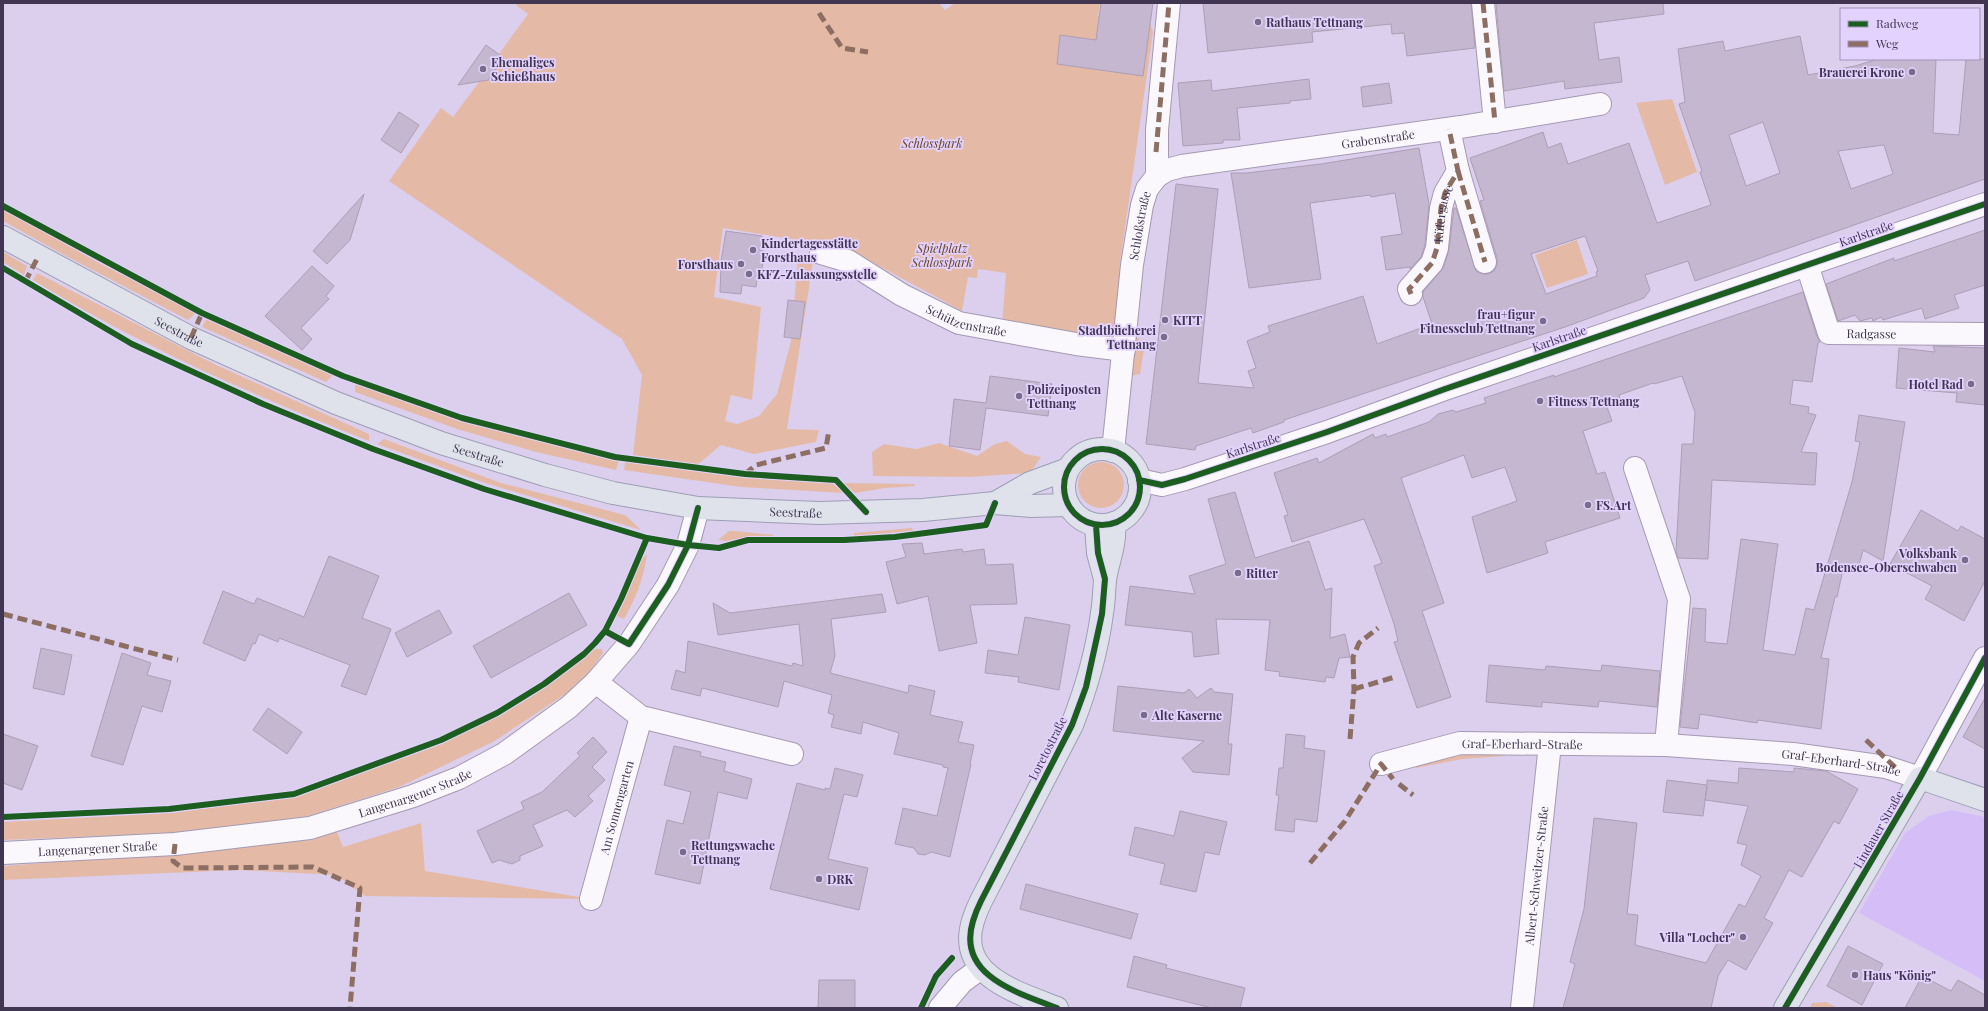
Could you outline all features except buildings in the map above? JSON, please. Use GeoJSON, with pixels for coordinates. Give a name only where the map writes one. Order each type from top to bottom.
{"type":"FeatureCollection","features":[{"type":"Feature","properties":{"kind":"main road","name":"Seestraße"},"geometry":{"type":"LineString","coordinates":[[3,237],[191,338],[336,403],[442,443],[545,475],[613,493],[698,508],[825,513],[923,510],[995,503],[1032,506],[1068,505]]}},
{"type":"Feature","properties":{"kind":"main road"},"geometry":{"type":"LineString","coordinates":[[1096,450],[1113,451],[1130,462],[1139,480],[1139,494],[1135,506],[1126,517],[1105,524],[1076,515],[1068,505],[1064,494],[1064,486],[1068,469],[1073,462],[1087,452],[1096,450]]}},
{"type":"Feature","properties":{"kind":"main road","name":"Seestraße"},"geometry":{"type":"LineString","coordinates":[[995,503],[1030,483],[1068,469]]}},
{"type":"Feature","properties":{"kind":"main road","name":"Loretostraße"},"geometry":{"type":"LineString","coordinates":[[981,968],[972,951],[970,936],[972,921],[1072,725],[1091,670],[1102,614],[1106,579],[1113,552],[1105,524]]}},
{"type":"Feature","properties":{"kind":"main road"},"geometry":{"type":"LineString","coordinates":[[1920,778],[1985,800]]}},
{"type":"Feature","properties":{"kind":"main road","name":"Lindauer Straße"},"geometry":{"type":"LineString","coordinates":[[1785,1008],[1920,778]]}},
{"type":"Feature","properties":{"kind":"main road"},"geometry":{"type":"LineString","coordinates":[[981,968],[1004,986],[1057,1008]]}},
{"type":"Feature","properties":{"kind":"street","name":"Schloßstraße"},"geometry":{"type":"LineString","coordinates":[[1113,451],[1132,265],[1142,205],[1147,189],[1157,176],[1158,130],[1169,3]]}},
{"type":"Feature","properties":{"kind":"street"},"geometry":{"type":"LineString","coordinates":[[1483,3],[1496,122]]}},
{"type":"Feature","properties":{"kind":"street","name":"Grabenstraße"},"geometry":{"type":"LineString","coordinates":[[1157,176],[1167,170],[1182,166],[1449,129],[1600,104]]}},
{"type":"Feature","properties":{"kind":"street","name":"Küfergasse"},"geometry":{"type":"LineString","coordinates":[[1411,294],[1409,289],[1432,263],[1437,248],[1442,208],[1446,193],[1458,170],[1449,129]]}},
{"type":"Feature","properties":{"kind":"street"},"geometry":{"type":"LineString","coordinates":[[1458,170],[1485,262]]}},
{"type":"Feature","properties":{"kind":"street","name":"Karlstraße"},"geometry":{"type":"LineString","coordinates":[[1139,480],[1162,484],[1185,479],[1985,204]]}},
{"type":"Feature","properties":{"kind":"street","name":"Schützenstraße"},"geometry":{"type":"LineString","coordinates":[[821,253],[848,261],[902,295],[959,323],[1076,344],[1124,350]]}},
{"type":"Feature","properties":{"kind":"street","name":"Radgasse"},"geometry":{"type":"LineString","coordinates":[[1807,265],[1829,333],[1985,334]]}},
{"type":"Feature","properties":{"kind":"street"},"geometry":{"type":"LineString","coordinates":[[1635,468],[1679,599],[1666,745]]}},
{"type":"Feature","properties":{"kind":"street","name":"Langenargener Straße"},"geometry":{"type":"LineString","coordinates":[[3,853],[175,844],[310,828],[406,798],[458,778],[504,754],[569,708],[596,682],[629,644],[668,585],[688,545],[698,508]]}},
{"type":"Feature","properties":{"kind":"street","name":"Lindauer Straße"},"geometry":{"type":"LineString","coordinates":[[1920,778],[1985,658]]}},
{"type":"Feature","properties":{"kind":"street"},"geometry":{"type":"LineString","coordinates":[[596,682],[640,717],[792,754]]}},
{"type":"Feature","properties":{"kind":"street","name":"Am Sonnengarten"},"geometry":{"type":"LineString","coordinates":[[592,899],[640,717]]}},
{"type":"Feature","properties":{"kind":"street","name":"Graf-Eberhard-Straße"},"geometry":{"type":"LineString","coordinates":[[1381,764],[1460,743],[1666,745],[1793,754],[1886,767],[1920,778]]}},
{"type":"Feature","properties":{"kind":"street","name":"Albert-Schweitzer-Straße"},"geometry":{"type":"LineString","coordinates":[[1522,1008],[1550,744]]}},
{"type":"Feature","properties":{"kind":"street"},"geometry":{"type":"LineString","coordinates":[[940,1008],[962,982],[981,968]]}},
{"type":"Feature","properties":{"kind":"shaded area"},"geometry":{"type":"Polygon","coordinates":[[[1951,810],[1985,817],[1985,981],[1859,913],[1905,833],[1929,816],[1951,810]]]}},
{"type":"Feature","properties":{"kind":"green space","name":"Schlosspark"},"geometry":{"type":"Polygon","coordinates":[[[517,3],[939,3],[945,10],[955,3],[1100,3],[1098,16],[1150,23],[1153,32],[1120,263],[1116,341],[1002,325],[1006,273],[978,269],[977,278],[968,277],[962,311],[846,248],[723,228],[714,297],[761,307],[752,400],[731,395],[725,421],[737,424],[759,416],[777,394],[791,341],[798,257],[813,262],[787,429],[819,430],[816,442],[754,454],[721,445],[697,465],[633,455],[642,375],[622,339],[389,181],[441,108],[453,117],[479,82],[488,80],[504,58],[499,54],[528,14],[516,5],[517,3]]]}},
{"type":"Feature","properties":{"kind":"green space"},"geometry":{"type":"Polygon","coordinates":[[[1672,99],[1697,172],[1665,185],[1636,103],[1672,99]]]}},
{"type":"Feature","properties":{"kind":"green space"},"geometry":{"type":"Polygon","coordinates":[[[3,209],[99,263],[197,312],[188,320],[66,256],[3,221],[3,209]]]}},
{"type":"Feature","properties":{"kind":"green space"},"geometry":{"type":"Polygon","coordinates":[[[1577,240],[1588,274],[1547,288],[1535,255],[1577,240]]]}},
{"type":"Feature","properties":{"kind":"green space"},"geometry":{"type":"Polygon","coordinates":[[[3,252],[27,266],[24,275],[3,262],[3,252]]]}},
{"type":"Feature","properties":{"kind":"green space"},"geometry":{"type":"Polygon","coordinates":[[[37,273],[214,364],[369,434],[369,441],[240,387],[114,327],[33,280],[37,273]]]}},
{"type":"Feature","properties":{"kind":"green space"},"geometry":{"type":"Polygon","coordinates":[[[206,319],[333,375],[326,382],[202,327],[206,319]]]}},
{"type":"Feature","properties":{"kind":"green space"},"geometry":{"type":"Polygon","coordinates":[[[1135,336],[1145,343],[1140,374],[1131,376],[1135,336]]]}},
{"type":"Feature","properties":{"kind":"green space"},"geometry":{"type":"Polygon","coordinates":[[[355,383],[482,425],[619,460],[616,470],[536,452],[457,429],[355,392],[355,383]]]}},
{"type":"Feature","properties":{"kind":"green space"},"geometry":{"type":"Polygon","coordinates":[[[384,439],[501,483],[625,515],[641,530],[482,482],[377,444],[384,439]]]}},
{"type":"Feature","properties":{"kind":"green space"},"geometry":{"type":"Polygon","coordinates":[[[1007,441],[1025,454],[1041,457],[1030,473],[969,477],[873,476],[872,452],[884,444],[916,449],[939,443],[977,456],[995,444],[1007,441]]]}},
{"type":"Feature","properties":{"kind":"green space"},"geometry":{"type":"Polygon","coordinates":[[[625,462],[749,477],[831,482],[844,493],[741,487],[624,470],[625,462]]]}},
{"type":"Feature","properties":{"kind":"green space"},"geometry":{"type":"Polygon","coordinates":[[[1101,462],[1114,466],[1120,472],[1124,485],[1120,498],[1114,504],[1101,508],[1088,504],[1082,498],[1078,485],[1082,472],[1088,466],[1101,462]]]}},
{"type":"Feature","properties":{"kind":"green space"},"geometry":{"type":"Polygon","coordinates":[[[843,483],[914,484],[915,486],[885,488],[855,493],[843,483]]]}},
{"type":"Feature","properties":{"kind":"green space"},"geometry":{"type":"Polygon","coordinates":[[[912,528],[913,531],[854,536],[854,533],[912,528]]]}},
{"type":"Feature","properties":{"kind":"green space"},"geometry":{"type":"Polygon","coordinates":[[[729,531],[774,535],[773,537],[751,536],[726,541],[718,540],[729,531]]]}},
{"type":"Feature","properties":{"kind":"green space"},"geometry":{"type":"Polygon","coordinates":[[[647,554],[639,588],[624,619],[617,616],[639,562],[647,554]]]}},
{"type":"Feature","properties":{"kind":"green space"},"geometry":{"type":"Polygon","coordinates":[[[592,649],[602,649],[603,653],[592,669],[567,693],[493,742],[399,787],[308,816],[181,833],[3,840],[3,822],[172,813],[295,796],[442,744],[498,715],[545,686],[586,657],[592,649]]]}},
{"type":"Feature","properties":{"kind":"green space"},"geometry":{"type":"Polygon","coordinates":[[[1505,750],[1505,756],[1462,759],[1416,768],[1416,766],[1460,754],[1505,750]]]}},
{"type":"Feature","properties":{"kind":"green space"},"geometry":{"type":"Polygon","coordinates":[[[421,823],[425,871],[591,899],[365,896],[336,875],[239,870],[3,880],[3,866],[179,853],[312,840],[337,832],[343,847],[421,823]]]}},
{"type":"Feature","properties":{"kind":"green space"},"geometry":{"type":"Polygon","coordinates":[[[1826,1002],[1838,1008],[1810,1008],[1812,1003],[1826,1002]]]}},
{"type":"Feature","properties":{"kind":"marked path"},"geometry":{"type":"LineString","coordinates":[[1156,152],[1169,3]]}},
{"type":"Feature","properties":{"kind":"marked path"},"geometry":{"type":"LineString","coordinates":[[1483,3],[1495,122]]}},
{"type":"Feature","properties":{"kind":"marked path"},"geometry":{"type":"LineString","coordinates":[[819,13],[842,48],[868,52]]}},
{"type":"Feature","properties":{"kind":"marked path"},"geometry":{"type":"LineString","coordinates":[[1411,294],[1409,289],[1432,263],[1437,248],[1441,208],[1445,193],[1458,171],[1449,129]]}},
{"type":"Feature","properties":{"kind":"marked path"},"geometry":{"type":"LineString","coordinates":[[1458,171],[1485,262]]}},
{"type":"Feature","properties":{"kind":"marked path"},"geometry":{"type":"LineString","coordinates":[[25,282],[38,257]]}},
{"type":"Feature","properties":{"kind":"marked path"},"geometry":{"type":"LineString","coordinates":[[191,338],[202,313]]}},
{"type":"Feature","properties":{"kind":"marked path"},"geometry":{"type":"LineString","coordinates":[[745,474],[756,465],[826,448],[829,430]]}},
{"type":"Feature","properties":{"kind":"marked path"},"geometry":{"type":"LineString","coordinates":[[3,614],[178,660]]}},
{"type":"Feature","properties":{"kind":"marked path"},"geometry":{"type":"LineString","coordinates":[[1350,739],[1354,689],[1353,657],[1359,643],[1378,628]]}},
{"type":"Feature","properties":{"kind":"marked path"},"geometry":{"type":"LineString","coordinates":[[1354,689],[1395,677]]}},
{"type":"Feature","properties":{"kind":"marked path"},"geometry":{"type":"LineString","coordinates":[[1866,740],[1897,769]]}},
{"type":"Feature","properties":{"kind":"marked path"},"geometry":{"type":"LineString","coordinates":[[1310,863],[1345,821],[1381,764],[1393,779]]}},
{"type":"Feature","properties":{"kind":"marked path"},"geometry":{"type":"LineString","coordinates":[[1399,784],[1413,795]]}},
{"type":"Feature","properties":{"kind":"marked path"},"geometry":{"type":"LineString","coordinates":[[175,844],[173,861],[182,868],[313,867],[360,888],[350,1008]]}},
{"type":"Feature","properties":{"kind":"cycle path"},"geometry":{"type":"LineString","coordinates":[[1139,480],[1162,485],[1185,479],[1327,432],[1445,389],[1985,204]]}},
{"type":"Feature","properties":{"kind":"cycle path"},"geometry":{"type":"LineString","coordinates":[[3,206],[202,313],[343,376],[462,418],[615,457],[745,474],[836,480],[866,512]]}},
{"type":"Feature","properties":{"kind":"cycle path"},"geometry":{"type":"LineString","coordinates":[[3,268],[132,344],[263,404],[373,449],[484,489],[647,538],[688,545],[719,548],[748,540],[844,540],[895,537],[986,525],[995,503]]}},
{"type":"Feature","properties":{"kind":"cycle path"},"geometry":{"type":"LineString","coordinates":[[1102,449],[1117,452],[1129,460],[1137,472],[1140,487],[1137,502],[1129,514],[1117,522],[1102,525],[1087,522],[1075,514],[1067,502],[1064,487],[1067,472],[1075,460],[1087,452],[1102,449]]}},
{"type":"Feature","properties":{"kind":"cycle path"},"geometry":{"type":"LineString","coordinates":[[3,817],[169,809],[294,794],[441,740],[497,713],[544,684],[584,654],[605,631],[629,644],[668,585],[688,545],[698,508]]}},
{"type":"Feature","properties":{"kind":"cycle path"},"geometry":{"type":"LineString","coordinates":[[1057,1008],[1025,996],[994,980],[982,969],[974,956],[970,940],[973,921],[979,906],[1072,725],[1086,687],[1102,614],[1105,579],[1098,553],[1096,525]]}},
{"type":"Feature","properties":{"kind":"cycle path"},"geometry":{"type":"LineString","coordinates":[[605,631],[621,599],[647,538]]}},
{"type":"Feature","properties":{"kind":"cycle path"},"geometry":{"type":"LineString","coordinates":[[1785,1008],[1920,778],[1985,658]]}},
{"type":"Feature","properties":{"kind":"cycle path"},"geometry":{"type":"LineString","coordinates":[[921,1008],[936,976],[952,958]]}},
{"type":"Feature","properties":{"kind":"place","name":"Rathaus Tettnang"},"geometry":{"type":"Point","coordinates":[1258,22]}},
{"type":"Feature","properties":{"kind":"place","name":"Ehemaliges Schießhaus"},"geometry":{"type":"Point","coordinates":[483,69]}},
{"type":"Feature","properties":{"kind":"place","name":"Brauerei Krone"},"geometry":{"type":"Point","coordinates":[1912,72]}},
{"type":"Feature","properties":{"kind":"place","name":"Kindertagesstätte Forsthaus"},"geometry":{"type":"Point","coordinates":[753,250]}},
{"type":"Feature","properties":{"kind":"place","name":"Forsthaus"},"geometry":{"type":"Point","coordinates":[741,264]}},
{"type":"Feature","properties":{"kind":"place","name":"KFZ-Zulassungsstelle"},"geometry":{"type":"Point","coordinates":[749,274]}},
{"type":"Feature","properties":{"kind":"place","name":"KITT"},"geometry":{"type":"Point","coordinates":[1165,320]}},
{"type":"Feature","properties":{"kind":"place","name":"frau+figur Fitnessclub Tettnang"},"geometry":{"type":"Point","coordinates":[1543,321]}},
{"type":"Feature","properties":{"kind":"place","name":"Stadtbücherei Tettnang"},"geometry":{"type":"Point","coordinates":[1164,337]}},
{"type":"Feature","properties":{"kind":"place","name":"Hotel Rad"},"geometry":{"type":"Point","coordinates":[1971,384]}},
{"type":"Feature","properties":{"kind":"place","name":"Polizeiposten Tettnang"},"geometry":{"type":"Point","coordinates":[1019,396]}},
{"type":"Feature","properties":{"kind":"place","name":"Fitness Tettnang"},"geometry":{"type":"Point","coordinates":[1540,401]}},
{"type":"Feature","properties":{"kind":"place","name":"FS.Art"},"geometry":{"type":"Point","coordinates":[1588,505]}},
{"type":"Feature","properties":{"kind":"place","name":"Volksbank Bodensee-Oberschwaben"},"geometry":{"type":"Point","coordinates":[1965,560]}},
{"type":"Feature","properties":{"kind":"place","name":"Ritter"},"geometry":{"type":"Point","coordinates":[1238,573]}},
{"type":"Feature","properties":{"kind":"place","name":"Alte Kaserne"},"geometry":{"type":"Point","coordinates":[1144,715]}},
{"type":"Feature","properties":{"kind":"place","name":"Rettungswache Tettnang"},"geometry":{"type":"Point","coordinates":[683,852]}},
{"type":"Feature","properties":{"kind":"place","name":"DRK"},"geometry":{"type":"Point","coordinates":[819,879]}},
{"type":"Feature","properties":{"kind":"place","name":"Villa \"Locher\""},"geometry":{"type":"Point","coordinates":[1743,937]}},
{"type":"Feature","properties":{"kind":"place","name":"Haus \"König\""},"geometry":{"type":"Point","coordinates":[1855,975]}},
{"type":"Feature","properties":{"kind":"park label","name":"Spielplatz Schlosspark"},"geometry":{"type":"Point","coordinates":[942,255]}}]}
